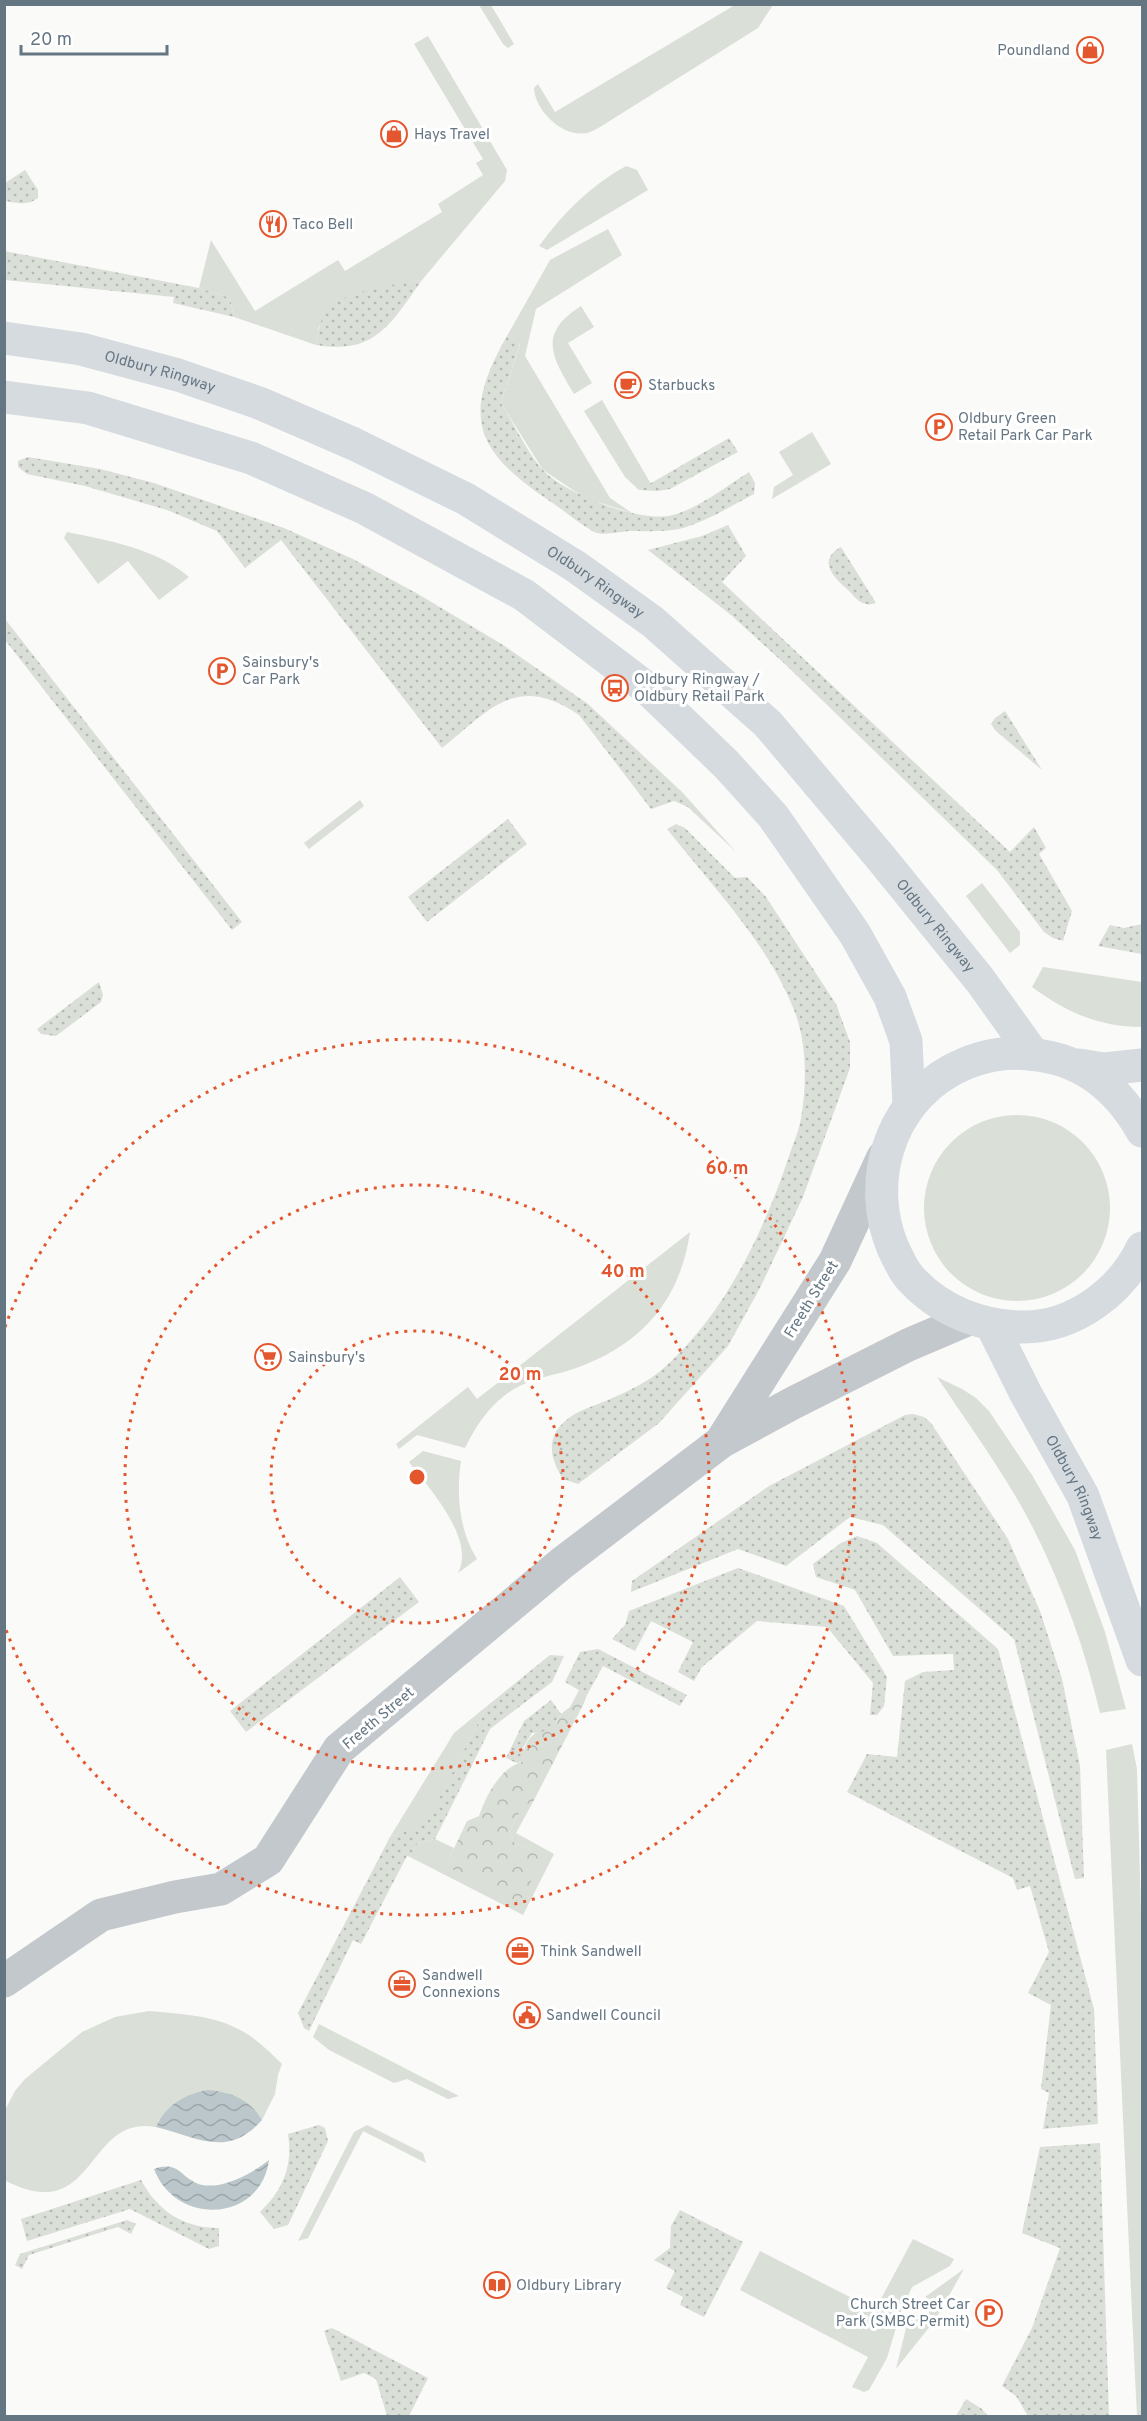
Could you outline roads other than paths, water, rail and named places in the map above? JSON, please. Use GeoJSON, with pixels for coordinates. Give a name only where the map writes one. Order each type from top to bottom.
{"type":"FeatureCollection","features":[{"type":"Feature","properties":{"kind":"main road","name":"Oldbury Ringway"},"geometry":{"type":"LineString","coordinates":[[4,338],[81,349],[178,375],[259,403],[354,444],[466,499],[575,566],[653,622],[768,724],[980,980],[1033,1054]]}},
{"type":"Feature","properties":{"kind":"main road"},"geometry":{"type":"LineString","coordinates":[[4,397],[88,408],[230,451],[364,507],[524,595],[648,689],[726,764],[773,816],[855,934],[890,997],[906,1041],[909,1106]]}},
{"type":"Feature","properties":{"kind":"main road"},"geometry":{"type":"LineString","coordinates":[[1142,1253],[1109,1293],[1077,1314],[1044,1325],[1030,1327],[1006,1327],[980,1322],[934,1299],[910,1279],[888,1236],[881,1206],[880,1188],[887,1149],[898,1123],[909,1106],[931,1083],[958,1066],[993,1055],[1023,1052],[1104,1069],[1143,1065]]}},
{"type":"Feature","properties":{"kind":"main road"},"geometry":{"type":"LineString","coordinates":[[1074,1064],[1110,1087],[1128,1107],[1143,1131]]}},
{"type":"Feature","properties":{"kind":"main road","name":"Oldbury Ringway"},"geometry":{"type":"LineString","coordinates":[[980,1322],[1026,1394],[1083,1496],[1143,1660]]}},
{"type":"Feature","properties":{"kind":"street","name":"Freeth Street"},"geometry":{"type":"LineString","coordinates":[[721,1442],[835,1261],[887,1149]]}},
{"type":"Feature","properties":{"kind":"street","name":"Freeth Street"},"geometry":{"type":"LineString","coordinates":[[4,1981],[101,1916],[175,1896],[221,1889],[268,1860],[339,1749],[562,1563],[721,1442],[908,1345],[980,1322]]}},
{"type":"Feature","properties":{"kind":"water"},"geometry":{"type":"Polygon","coordinates":[[[208,2090],[239,2098],[252,2107],[262,2120],[249,2132],[224,2142],[211,2142],[156,2127],[165,2112],[177,2102],[192,2094],[208,2090]]]}},
{"type":"Feature","properties":{"kind":"water"},"geometry":{"type":"Polygon","coordinates":[[[269,2160],[263,2181],[251,2196],[235,2205],[217,2210],[198,2208],[180,2201],[165,2188],[154,2169],[173,2168],[196,2183],[214,2185],[224,2184],[244,2176],[269,2160]]]}},
{"type":"Feature","properties":{"kind":"place","name":"Poundland"},"geometry":{"type":"Point","coordinates":[1090,50]}},
{"type":"Feature","properties":{"kind":"place","name":"Hays Travel"},"geometry":{"type":"Point","coordinates":[394,134]}},
{"type":"Feature","properties":{"kind":"place","name":"Taco Bell"},"geometry":{"type":"Point","coordinates":[273,224]}},
{"type":"Feature","properties":{"kind":"place","name":"Starbucks"},"geometry":{"type":"Point","coordinates":[628,385]}},
{"type":"Feature","properties":{"kind":"place","name":"Oldbury Green Retail Park Car Park"},"geometry":{"type":"Point","coordinates":[939,427]}},
{"type":"Feature","properties":{"kind":"place","name":"Sainsbury's Car Park"},"geometry":{"type":"Point","coordinates":[222,671]}},
{"type":"Feature","properties":{"kind":"place","name":"Oldbury Ringway / Oldbury Retail Park"},"geometry":{"type":"Point","coordinates":[615,688]}},
{"type":"Feature","properties":{"kind":"place","name":"Sainsbury's"},"geometry":{"type":"Point","coordinates":[268,1357]}},
{"type":"Feature","properties":{"kind":"place","name":"Think Sandwell"},"geometry":{"type":"Point","coordinates":[520,1951]}},
{"type":"Feature","properties":{"kind":"place","name":"Sandwell Connexions"},"geometry":{"type":"Point","coordinates":[402,1984]}},
{"type":"Feature","properties":{"kind":"place","name":"Sandwell Council"},"geometry":{"type":"Point","coordinates":[527,2015]}},
{"type":"Feature","properties":{"kind":"place","name":"Oldbury Library"},"geometry":{"type":"Point","coordinates":[497,2285]}},
{"type":"Feature","properties":{"kind":"place","name":"Church Street Car Park (SMBC Permit)"},"geometry":{"type":"Point","coordinates":[989,2313]}}]}
